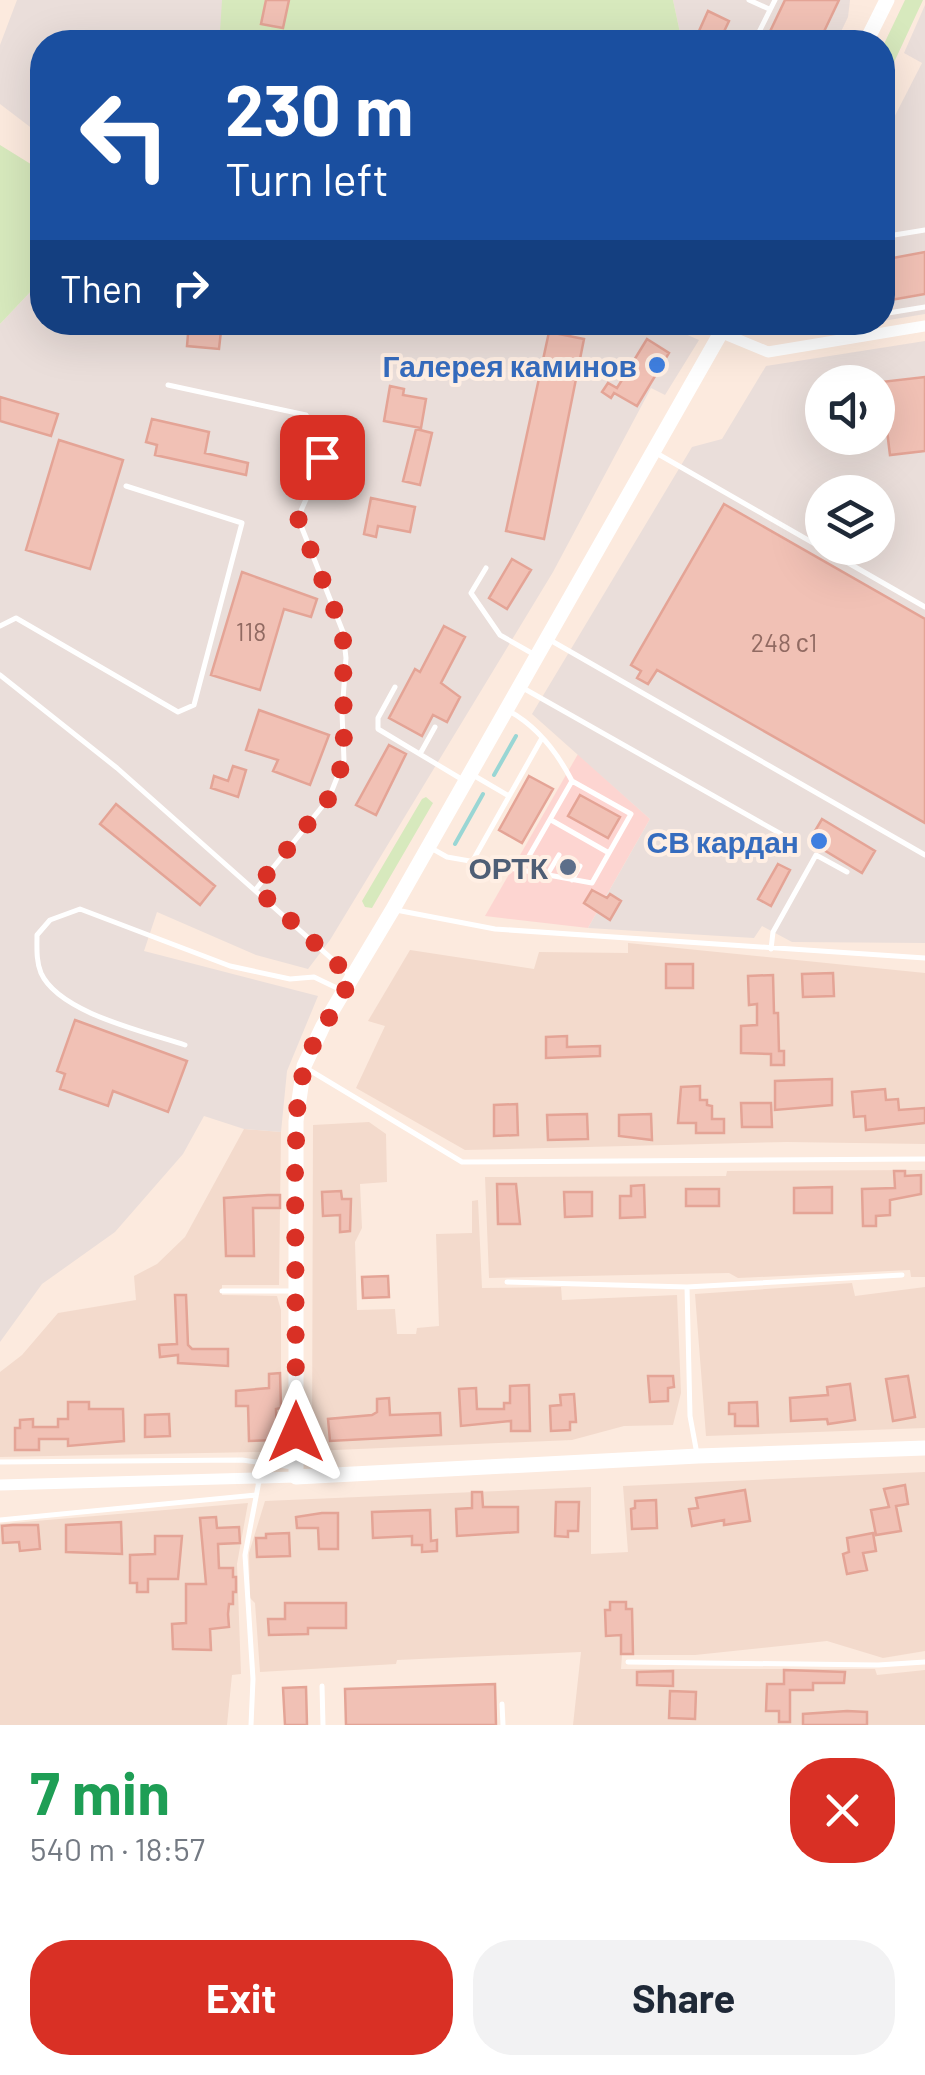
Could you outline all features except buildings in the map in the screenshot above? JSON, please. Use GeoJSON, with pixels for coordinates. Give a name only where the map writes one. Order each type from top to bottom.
{"type":"FeatureCollection","features":[{"type":"Feature","properties":{"kind":"street"},"geometry":{"type":"LineString","coordinates":[[872,30],[887,0]]}},
{"type":"Feature","properties":{"kind":"street"},"geometry":{"type":"LineString","coordinates":[[895,328],[925,326]]}},
{"type":"Feature","properties":{"kind":"street"},"geometry":{"type":"LineString","coordinates":[[296,1472],[296,1121],[304,1066],[322,1026],[393,909],[720,335]]}},
{"type":"Feature","properties":{"kind":"street"},"geometry":{"type":"LineString","coordinates":[[737,335],[768,352],[843,335]]}},
{"type":"Feature","properties":{"kind":"street"},"geometry":{"type":"LineString","coordinates":[[0,1485],[260,1478],[296,1472],[925,1448]]}},
{"type":"Feature","properties":{"kind":"lane"},"geometry":{"type":"LineString","coordinates":[[749,0],[770,10]]}},
{"type":"Feature","properties":{"kind":"lane"},"geometry":{"type":"LineString","coordinates":[[760,30],[774,0]]}},
{"type":"Feature","properties":{"kind":"lane"},"geometry":{"type":"LineString","coordinates":[[895,235],[925,230]]}},
{"type":"Feature","properties":{"kind":"lane"},"geometry":{"type":"LineString","coordinates":[[895,312],[925,307]]}},
{"type":"Feature","properties":{"kind":"lane"},"geometry":{"type":"LineString","coordinates":[[168,385],[306,415],[319,433],[322,457],[298,518],[343,632],[344,760],[329,798],[256,888]]}},
{"type":"Feature","properties":{"kind":"lane"},"geometry":{"type":"LineString","coordinates":[[656,452],[925,607]]}},
{"type":"Feature","properties":{"kind":"lane"},"geometry":{"type":"LineString","coordinates":[[0,626],[16,618],[178,712],[194,705],[242,522],[126,486]]}},
{"type":"Feature","properties":{"kind":"lane"},"geometry":{"type":"LineString","coordinates":[[486,568],[471,594],[500,634],[537,657]]}},
{"type":"Feature","properties":{"kind":"lane"},"geometry":{"type":"LineString","coordinates":[[548,639],[925,855]]}},
{"type":"Feature","properties":{"kind":"lane"},"geometry":{"type":"LineString","coordinates":[[0,674],[118,768],[256,888],[348,984]]}},
{"type":"Feature","properties":{"kind":"lane"},"geometry":{"type":"LineString","coordinates":[[520,686],[781,834]]}},
{"type":"Feature","properties":{"kind":"lane"},"geometry":{"type":"LineString","coordinates":[[395,687],[378,718],[378,729],[420,754],[509,796]]}},
{"type":"Feature","properties":{"kind":"lane"},"geometry":{"type":"LineString","coordinates":[[428,847],[447,857],[592,883],[631,814],[572,781],[560,757],[543,738],[528,722],[507,710]]}},
{"type":"Feature","properties":{"kind":"lane"},"geometry":{"type":"LineString","coordinates":[[420,754],[435,727]]}},
{"type":"Feature","properties":{"kind":"lane"},"geometry":{"type":"LineString","coordinates":[[472,862],[543,738]]}},
{"type":"Feature","properties":{"kind":"lane"},"geometry":{"type":"LineString","coordinates":[[521,870],[572,781]]}},
{"type":"Feature","properties":{"kind":"lane"},"geometry":{"type":"LineString","coordinates":[[550,819],[609,853]]}},
{"type":"Feature","properties":{"kind":"lane"},"geometry":{"type":"LineString","coordinates":[[566,842],[572,832]]}},
{"type":"Feature","properties":{"kind":"lane"},"geometry":{"type":"LineString","coordinates":[[586,854],[593,844]]}},
{"type":"Feature","properties":{"kind":"lane"},"geometry":{"type":"LineString","coordinates":[[547,875],[559,854]]}},
{"type":"Feature","properties":{"kind":"lane"},"geometry":{"type":"LineString","coordinates":[[771,949],[773,932],[816,854],[847,872]]}},
{"type":"Feature","properties":{"kind":"lane"},"geometry":{"type":"LineString","coordinates":[[572,880],[580,866]]}},
{"type":"Feature","properties":{"kind":"lane"},"geometry":{"type":"LineString","coordinates":[[185,1046],[76,1007],[49,986],[40,972],[37,935],[50,920],[80,909],[230,966],[290,979],[314,976],[348,984]]}},
{"type":"Feature","properties":{"kind":"lane"},"geometry":{"type":"LineString","coordinates":[[393,909],[495,929],[925,958]]}},
{"type":"Feature","properties":{"kind":"lane"},"geometry":{"type":"LineString","coordinates":[[304,1066],[462,1162],[925,1159]]}},
{"type":"Feature","properties":{"kind":"lane"},"geometry":{"type":"LineString","coordinates":[[506,1282],[687,1287],[902,1276]]}},
{"type":"Feature","properties":{"kind":"lane"},"geometry":{"type":"LineString","coordinates":[[687,1287],[690,1416],[698,1456]]}},
{"type":"Feature","properties":{"kind":"lane"},"geometry":{"type":"LineString","coordinates":[[222,1290],[295,1291]]}},
{"type":"Feature","properties":{"kind":"lane"},"geometry":{"type":"LineString","coordinates":[[0,1462],[242,1460],[296,1472]]}},
{"type":"Feature","properties":{"kind":"lane"},"geometry":{"type":"LineString","coordinates":[[251,1725],[253,1678],[245,1555],[260,1478]]}},
{"type":"Feature","properties":{"kind":"lane"},"geometry":{"type":"LineString","coordinates":[[0,1520],[256,1495]]}},
{"type":"Feature","properties":{"kind":"lane"},"geometry":{"type":"LineString","coordinates":[[628,1662],[878,1665],[925,1662]]}},
{"type":"Feature","properties":{"kind":"lane"},"geometry":{"type":"LineString","coordinates":[[322,1686],[324,1725]]}},
{"type":"Feature","properties":{"kind":"lane"},"geometry":{"type":"LineString","coordinates":[[502,1704],[503,1725]]}},
{"type":"Feature","properties":{"kind":"shaded area"},"geometry":{"type":"Polygon","coordinates":[[[17,0],[314,0],[297,30],[30,30],[30,127],[0,104],[0,45],[17,0]]]}},
{"type":"Feature","properties":{"kind":"shaded area"},"geometry":{"type":"Polygon","coordinates":[[[673,0],[850,0],[842,30],[679,30],[673,0]]]}},
{"type":"Feature","properties":{"kind":"shaded area"},"geometry":{"type":"Polygon","coordinates":[[[925,5],[925,314],[895,319],[895,116],[922,63],[904,53],[925,5]]]}},
{"type":"Feature","properties":{"kind":"shaded area"},"geometry":{"type":"Polygon","coordinates":[[[30,292],[30,335],[688,335],[699,340],[665,395],[651,388],[553,572],[330,940],[308,969],[256,955],[157,912],[144,951],[318,996],[287,1071],[281,1132],[244,1129],[204,1116],[183,1154],[115,1232],[42,1284],[0,1342],[0,324],[30,292]]]}},
{"type":"Feature","properties":{"kind":"shaded area"},"geometry":{"type":"Polygon","coordinates":[[[925,341],[925,943],[792,942],[762,926],[754,938],[588,928],[650,819],[532,714],[692,447],[722,439],[766,366],[925,341]]]}},
{"type":"Feature","properties":{"kind":"shaded area","name":"ОРТК"},"geometry":{"type":"Polygon","coordinates":[[[578,754],[650,819],[588,928],[485,916],[578,754]]]}},
{"type":"Feature","properties":{"kind":"shaded area"},"geometry":{"type":"Polygon","coordinates":[[[628,943],[925,973],[925,1144],[787,1142],[465,1150],[356,1088],[385,1026],[368,1021],[410,950],[534,969],[539,952],[628,953],[628,943]]]}},
{"type":"Feature","properties":{"kind":"shaded area"},"geometry":{"type":"Polygon","coordinates":[[[369,1122],[386,1134],[387,1182],[360,1184],[362,1228],[355,1242],[357,1310],[395,1309],[397,1334],[416,1334],[417,1328],[439,1326],[436,1234],[472,1233],[472,1201],[478,1200],[482,1288],[561,1287],[562,1300],[677,1295],[681,1393],[673,1425],[624,1426],[572,1440],[312,1451],[313,1125],[369,1122]]]}},
{"type":"Feature","properties":{"kind":"shaded area"},"geometry":{"type":"Polygon","coordinates":[[[244,1129],[281,1132],[279,1285],[222,1285],[222,1295],[277,1296],[281,1310],[281,1417],[277,1446],[262,1452],[0,1457],[0,1372],[22,1355],[58,1313],[136,1300],[134,1276],[157,1264],[185,1237],[244,1129]]]}},
{"type":"Feature","properties":{"kind":"shaded area"},"geometry":{"type":"Polygon","coordinates":[[[925,1170],[925,1277],[911,1277],[910,1270],[738,1278],[729,1273],[489,1278],[485,1177],[925,1170]]]}},
{"type":"Feature","properties":{"kind":"shaded area"},"geometry":{"type":"Polygon","coordinates":[[[852,1283],[855,1296],[925,1287],[925,1428],[706,1436],[695,1294],[852,1283]]]}},
{"type":"Feature","properties":{"kind":"shaded area"},"geometry":{"type":"Polygon","coordinates":[[[925,1472],[925,1651],[883,1658],[827,1641],[695,1655],[622,1655],[621,1669],[875,1669],[877,1675],[925,1670],[925,1725],[573,1725],[581,1652],[397,1660],[396,1664],[260,1672],[255,1603],[250,1598],[249,1553],[265,1501],[591,1487],[591,1554],[628,1552],[623,1486],[925,1472]]]}},
{"type":"Feature","properties":{"kind":"shaded area"},"geometry":{"type":"Polygon","coordinates":[[[248,1503],[237,1564],[241,1674],[232,1675],[227,1725],[0,1725],[0,1524],[248,1503]]]}},
{"type":"Feature","properties":{"kind":"green space"},"geometry":{"type":"Polygon","coordinates":[[[222,0],[673,0],[679,30],[220,30],[222,0]]]}},
{"type":"Feature","properties":{"kind":"green space"},"geometry":{"type":"Polygon","coordinates":[[[905,0],[923,0],[895,60],[895,30],[891,30],[905,0]]]}},
{"type":"Feature","properties":{"kind":"green space"},"geometry":{"type":"Polygon","coordinates":[[[0,145],[30,164],[30,292],[0,324],[0,145]]]}},
{"type":"Feature","properties":{"kind":"green space"},"geometry":{"type":"Polygon","coordinates":[[[426,797],[433,803],[372,908],[365,907],[362,901],[426,797]]]}},
{"type":"Feature","properties":{"kind":"waterway"},"geometry":{"type":"LineString","coordinates":[[494,775],[516,736]]}},
{"type":"Feature","properties":{"kind":"waterway"},"geometry":{"type":"LineString","coordinates":[[455,844],[483,794]]}},
{"type":"Feature","properties":{"kind":"place","name":"Галерея каминов"},"geometry":{"type":"Point","coordinates":[657,365]}},
{"type":"Feature","properties":{"kind":"place","name":"СВ кардан"},"geometry":{"type":"Point","coordinates":[819,841]}},
{"type":"Feature","properties":{"kind":"place","name":"ОРТК"},"geometry":{"type":"Point","coordinates":[568,867]}},
{"type":"Feature","properties":{"kind":"route"},"geometry":{"type":"LineString","coordinates":[[296,1432],[298,1090],[322,1026],[352,978],[256,888],[329,798],[344,760],[343,632],[298,518],[322,457]]}}]}
